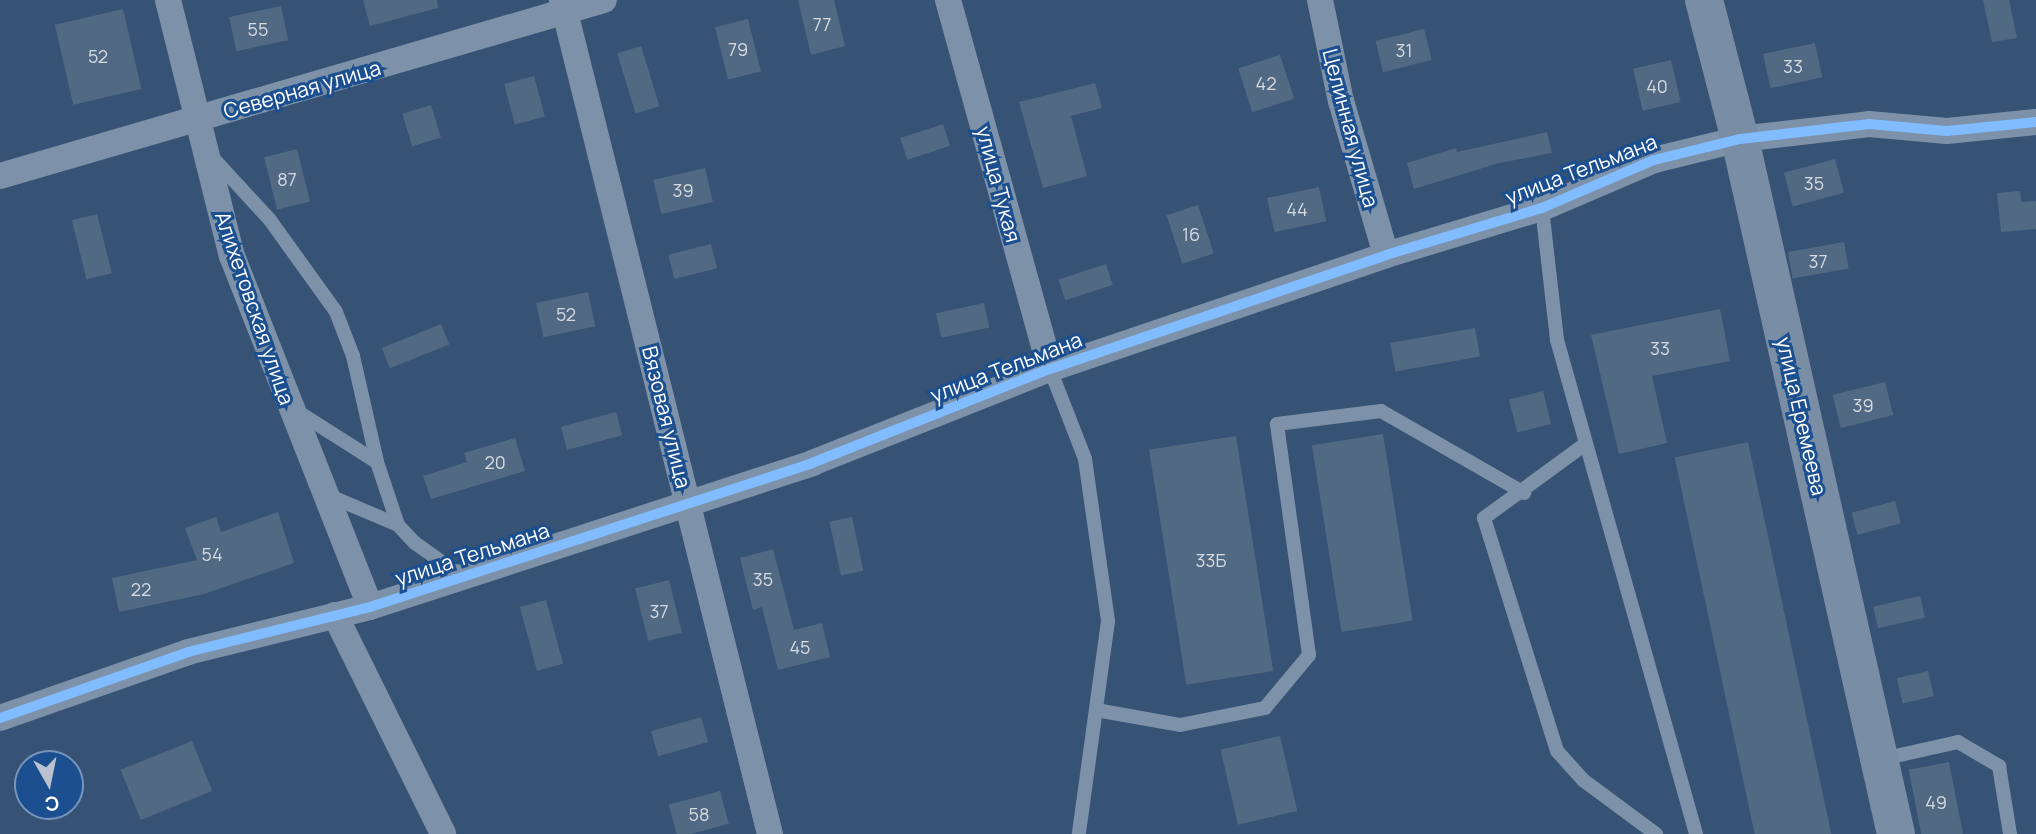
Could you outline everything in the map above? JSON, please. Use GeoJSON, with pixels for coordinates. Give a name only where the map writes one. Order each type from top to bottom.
{"type":"FeatureCollection","features":[{"type":"Feature","properties":{"kind":"street","name":"Алихетовская улица"},"geometry":{"type":"LineString","coordinates":[[168,0],[196,121],[232,256],[288,406],[370,607]]}},
{"type":"Feature","properties":{"kind":"street","name":"Северная улица"},"geometry":{"type":"LineString","coordinates":[[0,176],[196,121],[563,6],[604,0]]}},
{"type":"Feature","properties":{"kind":"street","name":"улица Тукая"},"geometry":{"type":"LineString","coordinates":[[948,0],[1050,369]]}},
{"type":"Feature","properties":{"kind":"street","name":"Целинная улица"},"geometry":{"type":"LineString","coordinates":[[1320,0],[1341,101],[1386,255]]}},
{"type":"Feature","properties":{"kind":"street","name":"улица Еремеева"},"geometry":{"type":"LineString","coordinates":[[1704,0],[1740,139],[1896,834]]}},
{"type":"Feature","properties":{"kind":"street","name":"Вязовая улица"},"geometry":{"type":"LineString","coordinates":[[563,6],[770,834]]}},
{"type":"Feature","properties":{"kind":"street","name":"улица Тельмана"},"geometry":{"type":"LineString","coordinates":[[0,718],[188,652],[370,607],[812,463],[1050,369],[1386,255],[1542,208],[1654,160],[1740,139],[1869,124],[1947,131],[2036,122]]}},
{"type":"Feature","properties":{"kind":"street"},"geometry":{"type":"LineString","coordinates":[[335,615],[443,834]]}},
{"type":"Feature","properties":{"kind":"lane"},"geometry":{"type":"LineString","coordinates":[[203,147],[270,220],[335,312],[353,356],[377,462],[398,525]]}},
{"type":"Feature","properties":{"kind":"lane"},"geometry":{"type":"LineString","coordinates":[[1542,208],[1557,340],[1584,445],[1696,834]]}},
{"type":"Feature","properties":{"kind":"lane"},"geometry":{"type":"LineString","coordinates":[[1050,369],[1085,458],[1108,621],[1079,834]]}},
{"type":"Feature","properties":{"kind":"lane"},"geometry":{"type":"LineString","coordinates":[[288,406],[377,462]]}},
{"type":"Feature","properties":{"kind":"lane"},"geometry":{"type":"LineString","coordinates":[[1096,710],[1180,725],[1265,708],[1309,655],[1277,425],[1381,411],[1524,493]]}},
{"type":"Feature","properties":{"kind":"lane"},"geometry":{"type":"LineString","coordinates":[[1584,445],[1524,493],[1484,518],[1557,751],[1583,780],[1656,834]]}},
{"type":"Feature","properties":{"kind":"lane"},"geometry":{"type":"LineString","coordinates":[[324,493],[398,525],[415,543],[463,577]]}},
{"type":"Feature","properties":{"kind":"lane"},"geometry":{"type":"LineString","coordinates":[[1879,759],[1958,741],[1999,766],[2010,834]]}},
{"type":"Feature","properties":{"kind":"building"},"geometry":{"type":"Polygon","coordinates":[[[363,0],[437,0],[438,8],[370,26],[363,0]]]}},
{"type":"Feature","properties":{"kind":"building"},"geometry":{"type":"Polygon","coordinates":[[[798,0],[834,0],[845,46],[811,55],[798,0]]]}},
{"type":"Feature","properties":{"kind":"building"},"geometry":{"type":"Polygon","coordinates":[[[1983,0],[2009,0],[2017,38],[1992,42],[1983,0]]]}},
{"type":"Feature","properties":{"kind":"building"},"geometry":{"type":"Polygon","coordinates":[[[281,6],[288,40],[236,51],[229,17],[281,6]]]}},
{"type":"Feature","properties":{"kind":"building"},"geometry":{"type":"Polygon","coordinates":[[[123,9],[141,89],[73,105],[55,25],[123,9]]]}},
{"type":"Feature","properties":{"kind":"building"},"geometry":{"type":"Polygon","coordinates":[[[748,19],[761,71],[728,80],[715,27],[748,19]]]}},
{"type":"Feature","properties":{"kind":"building"},"geometry":{"type":"Polygon","coordinates":[[[1424,29],[1432,60],[1383,72],[1375,41],[1424,29]]]}},
{"type":"Feature","properties":{"kind":"building"},"geometry":{"type":"Polygon","coordinates":[[[1815,43],[1822,77],[1770,88],[1763,54],[1815,43]]]}},
{"type":"Feature","properties":{"kind":"building"},"geometry":{"type":"Polygon","coordinates":[[[641,46],[659,106],[636,114],[617,53],[641,46]]]}},
{"type":"Feature","properties":{"kind":"building"},"geometry":{"type":"Polygon","coordinates":[[[1280,55],[1294,99],[1252,112],[1238,69],[1280,55]]]}},
{"type":"Feature","properties":{"kind":"building"},"geometry":{"type":"Polygon","coordinates":[[[1671,60],[1681,102],[1643,111],[1633,69],[1671,60]]]}},
{"type":"Feature","properties":{"kind":"building"},"geometry":{"type":"Polygon","coordinates":[[[534,76],[545,117],[515,125],[504,84],[534,76]]]}},
{"type":"Feature","properties":{"kind":"building"},"geometry":{"type":"Polygon","coordinates":[[[1095,83],[1102,108],[1071,116],[1087,176],[1043,188],[1019,102],[1095,83]]]}},
{"type":"Feature","properties":{"kind":"building"},"geometry":{"type":"Polygon","coordinates":[[[431,105],[441,138],[412,146],[402,114],[431,105]]]}},
{"type":"Feature","properties":{"kind":"building"},"geometry":{"type":"Polygon","coordinates":[[[943,124],[950,146],[907,160],[900,138],[943,124]]]}},
{"type":"Feature","properties":{"kind":"building"},"geometry":{"type":"Polygon","coordinates":[[[1547,132],[1552,153],[1499,163],[1414,189],[1407,163],[1456,148],[1457,152],[1547,132]]]}},
{"type":"Feature","properties":{"kind":"building"},"geometry":{"type":"Polygon","coordinates":[[[297,149],[310,201],[277,210],[264,157],[297,149]]]}},
{"type":"Feature","properties":{"kind":"building"},"geometry":{"type":"Polygon","coordinates":[[[1835,159],[1844,193],[1793,207],[1784,173],[1835,159]]]}},
{"type":"Feature","properties":{"kind":"building"},"geometry":{"type":"Polygon","coordinates":[[[705,168],[713,202],[661,214],[653,180],[705,168]]]}},
{"type":"Feature","properties":{"kind":"building"},"geometry":{"type":"Polygon","coordinates":[[[1319,187],[1326,221],[1274,232],[1267,198],[1319,187]]]}},
{"type":"Feature","properties":{"kind":"building"},"geometry":{"type":"Polygon","coordinates":[[[2020,191],[2021,202],[2036,201],[2036,229],[2001,232],[1997,193],[2020,191]]]}},
{"type":"Feature","properties":{"kind":"building"},"geometry":{"type":"Polygon","coordinates":[[[1198,205],[1214,254],[1182,264],[1167,215],[1198,205]]]}},
{"type":"Feature","properties":{"kind":"building"},"geometry":{"type":"Polygon","coordinates":[[[97,214],[112,273],[87,279],[72,220],[97,214]]]}},
{"type":"Feature","properties":{"kind":"building"},"geometry":{"type":"Polygon","coordinates":[[[1844,242],[1849,269],[1793,278],[1788,252],[1844,242]]]}},
{"type":"Feature","properties":{"kind":"building"},"geometry":{"type":"Polygon","coordinates":[[[711,244],[717,268],[674,279],[668,255],[711,244]]]}},
{"type":"Feature","properties":{"kind":"building"},"geometry":{"type":"Polygon","coordinates":[[[1106,264],[1113,285],[1065,300],[1058,279],[1106,264]]]}},
{"type":"Feature","properties":{"kind":"building"},"geometry":{"type":"Polygon","coordinates":[[[588,292],[595,326],[543,337],[536,303],[588,292]]]}},
{"type":"Feature","properties":{"kind":"building"},"geometry":{"type":"Polygon","coordinates":[[[984,303],[989,327],[941,338],[936,313],[984,303]]]}},
{"type":"Feature","properties":{"kind":"building"},"geometry":{"type":"Polygon","coordinates":[[[1720,309],[1730,361],[1652,376],[1667,443],[1619,454],[1591,335],[1720,309]]]}},
{"type":"Feature","properties":{"kind":"building"},"geometry":{"type":"Polygon","coordinates":[[[441,324],[449,344],[390,368],[382,348],[441,324]]]}},
{"type":"Feature","properties":{"kind":"building"},"geometry":{"type":"Polygon","coordinates":[[[1475,328],[1480,357],[1395,371],[1390,343],[1475,328]]]}},
{"type":"Feature","properties":{"kind":"building"},"geometry":{"type":"Polygon","coordinates":[[[1885,382],[1893,415],[1841,428],[1833,395],[1885,382]]]}},
{"type":"Feature","properties":{"kind":"building"},"geometry":{"type":"Polygon","coordinates":[[[1543,391],[1551,424],[1517,432],[1509,399],[1543,391]]]}},
{"type":"Feature","properties":{"kind":"building"},"geometry":{"type":"Polygon","coordinates":[[[616,412],[622,435],[567,450],[561,427],[616,412]]]}},
{"type":"Feature","properties":{"kind":"building"},"geometry":{"type":"Polygon","coordinates":[[[1383,434],[1413,621],[1341,632],[1312,445],[1383,434]]]}},
{"type":"Feature","properties":{"kind":"building"},"geometry":{"type":"Polygon","coordinates":[[[1236,436],[1273,671],[1186,685],[1149,450],[1236,436]]]}},
{"type":"Feature","properties":{"kind":"building"},"geometry":{"type":"Polygon","coordinates":[[[515,438],[525,471],[431,499],[423,476],[467,462],[464,453],[515,438]]]}},
{"type":"Feature","properties":{"kind":"building"},"geometry":{"type":"Polygon","coordinates":[[[1748,442],[1831,834],[1755,834],[1675,458],[1748,442]]]}},
{"type":"Feature","properties":{"kind":"building"},"geometry":{"type":"Polygon","coordinates":[[[1895,501],[1901,523],[1857,535],[1852,513],[1895,501]]]}},
{"type":"Feature","properties":{"kind":"building"},"geometry":{"type":"Polygon","coordinates":[[[278,512],[294,563],[204,594],[119,612],[112,578],[197,560],[185,528],[216,517],[221,532],[278,512]]]}},
{"type":"Feature","properties":{"kind":"building"},"geometry":{"type":"Polygon","coordinates":[[[852,517],[863,571],[841,576],[830,522],[852,517]]]}},
{"type":"Feature","properties":{"kind":"building"},"geometry":{"type":"Polygon","coordinates":[[[773,549],[794,630],[822,623],[830,657],[778,670],[762,607],[753,610],[740,558],[773,549]]]}},
{"type":"Feature","properties":{"kind":"building"},"geometry":{"type":"Polygon","coordinates":[[[669,580],[682,632],[648,641],[635,588],[669,580]]]}},
{"type":"Feature","properties":{"kind":"building"},"geometry":{"type":"Polygon","coordinates":[[[1920,596],[1925,617],[1878,628],[1873,607],[1920,596]]]}},
{"type":"Feature","properties":{"kind":"building"},"geometry":{"type":"Polygon","coordinates":[[[546,600],[563,664],[537,671],[520,607],[546,600]]]}},
{"type":"Feature","properties":{"kind":"building"},"geometry":{"type":"Polygon","coordinates":[[[1928,671],[1934,696],[1903,704],[1897,678],[1928,671]]]}},
{"type":"Feature","properties":{"kind":"building"},"geometry":{"type":"Polygon","coordinates":[[[701,717],[708,742],[658,756],[651,731],[701,717]]]}},
{"type":"Feature","properties":{"kind":"building"},"geometry":{"type":"Polygon","coordinates":[[[1280,736],[1297,811],[1238,825],[1221,750],[1280,736]]]}},
{"type":"Feature","properties":{"kind":"building"},"geometry":{"type":"Polygon","coordinates":[[[192,741],[212,791],[141,820],[121,770],[192,741]]]}},
{"type":"Feature","properties":{"kind":"building"},"geometry":{"type":"Polygon","coordinates":[[[1949,762],[1963,834],[1921,834],[1909,770],[1949,762]]]}},
{"type":"Feature","properties":{"kind":"building"},"geometry":{"type":"Polygon","coordinates":[[[720,791],[729,824],[691,834],[677,834],[669,805],[720,791]]]}},
{"type":"Feature","properties":{"kind":"cycle path"},"geometry":{"type":"LineString","coordinates":[[0,718],[188,652],[370,607],[812,463],[1050,369],[1386,255],[1542,208],[1654,160],[1740,139],[1869,124],[1947,131],[2036,122]]}}]}
